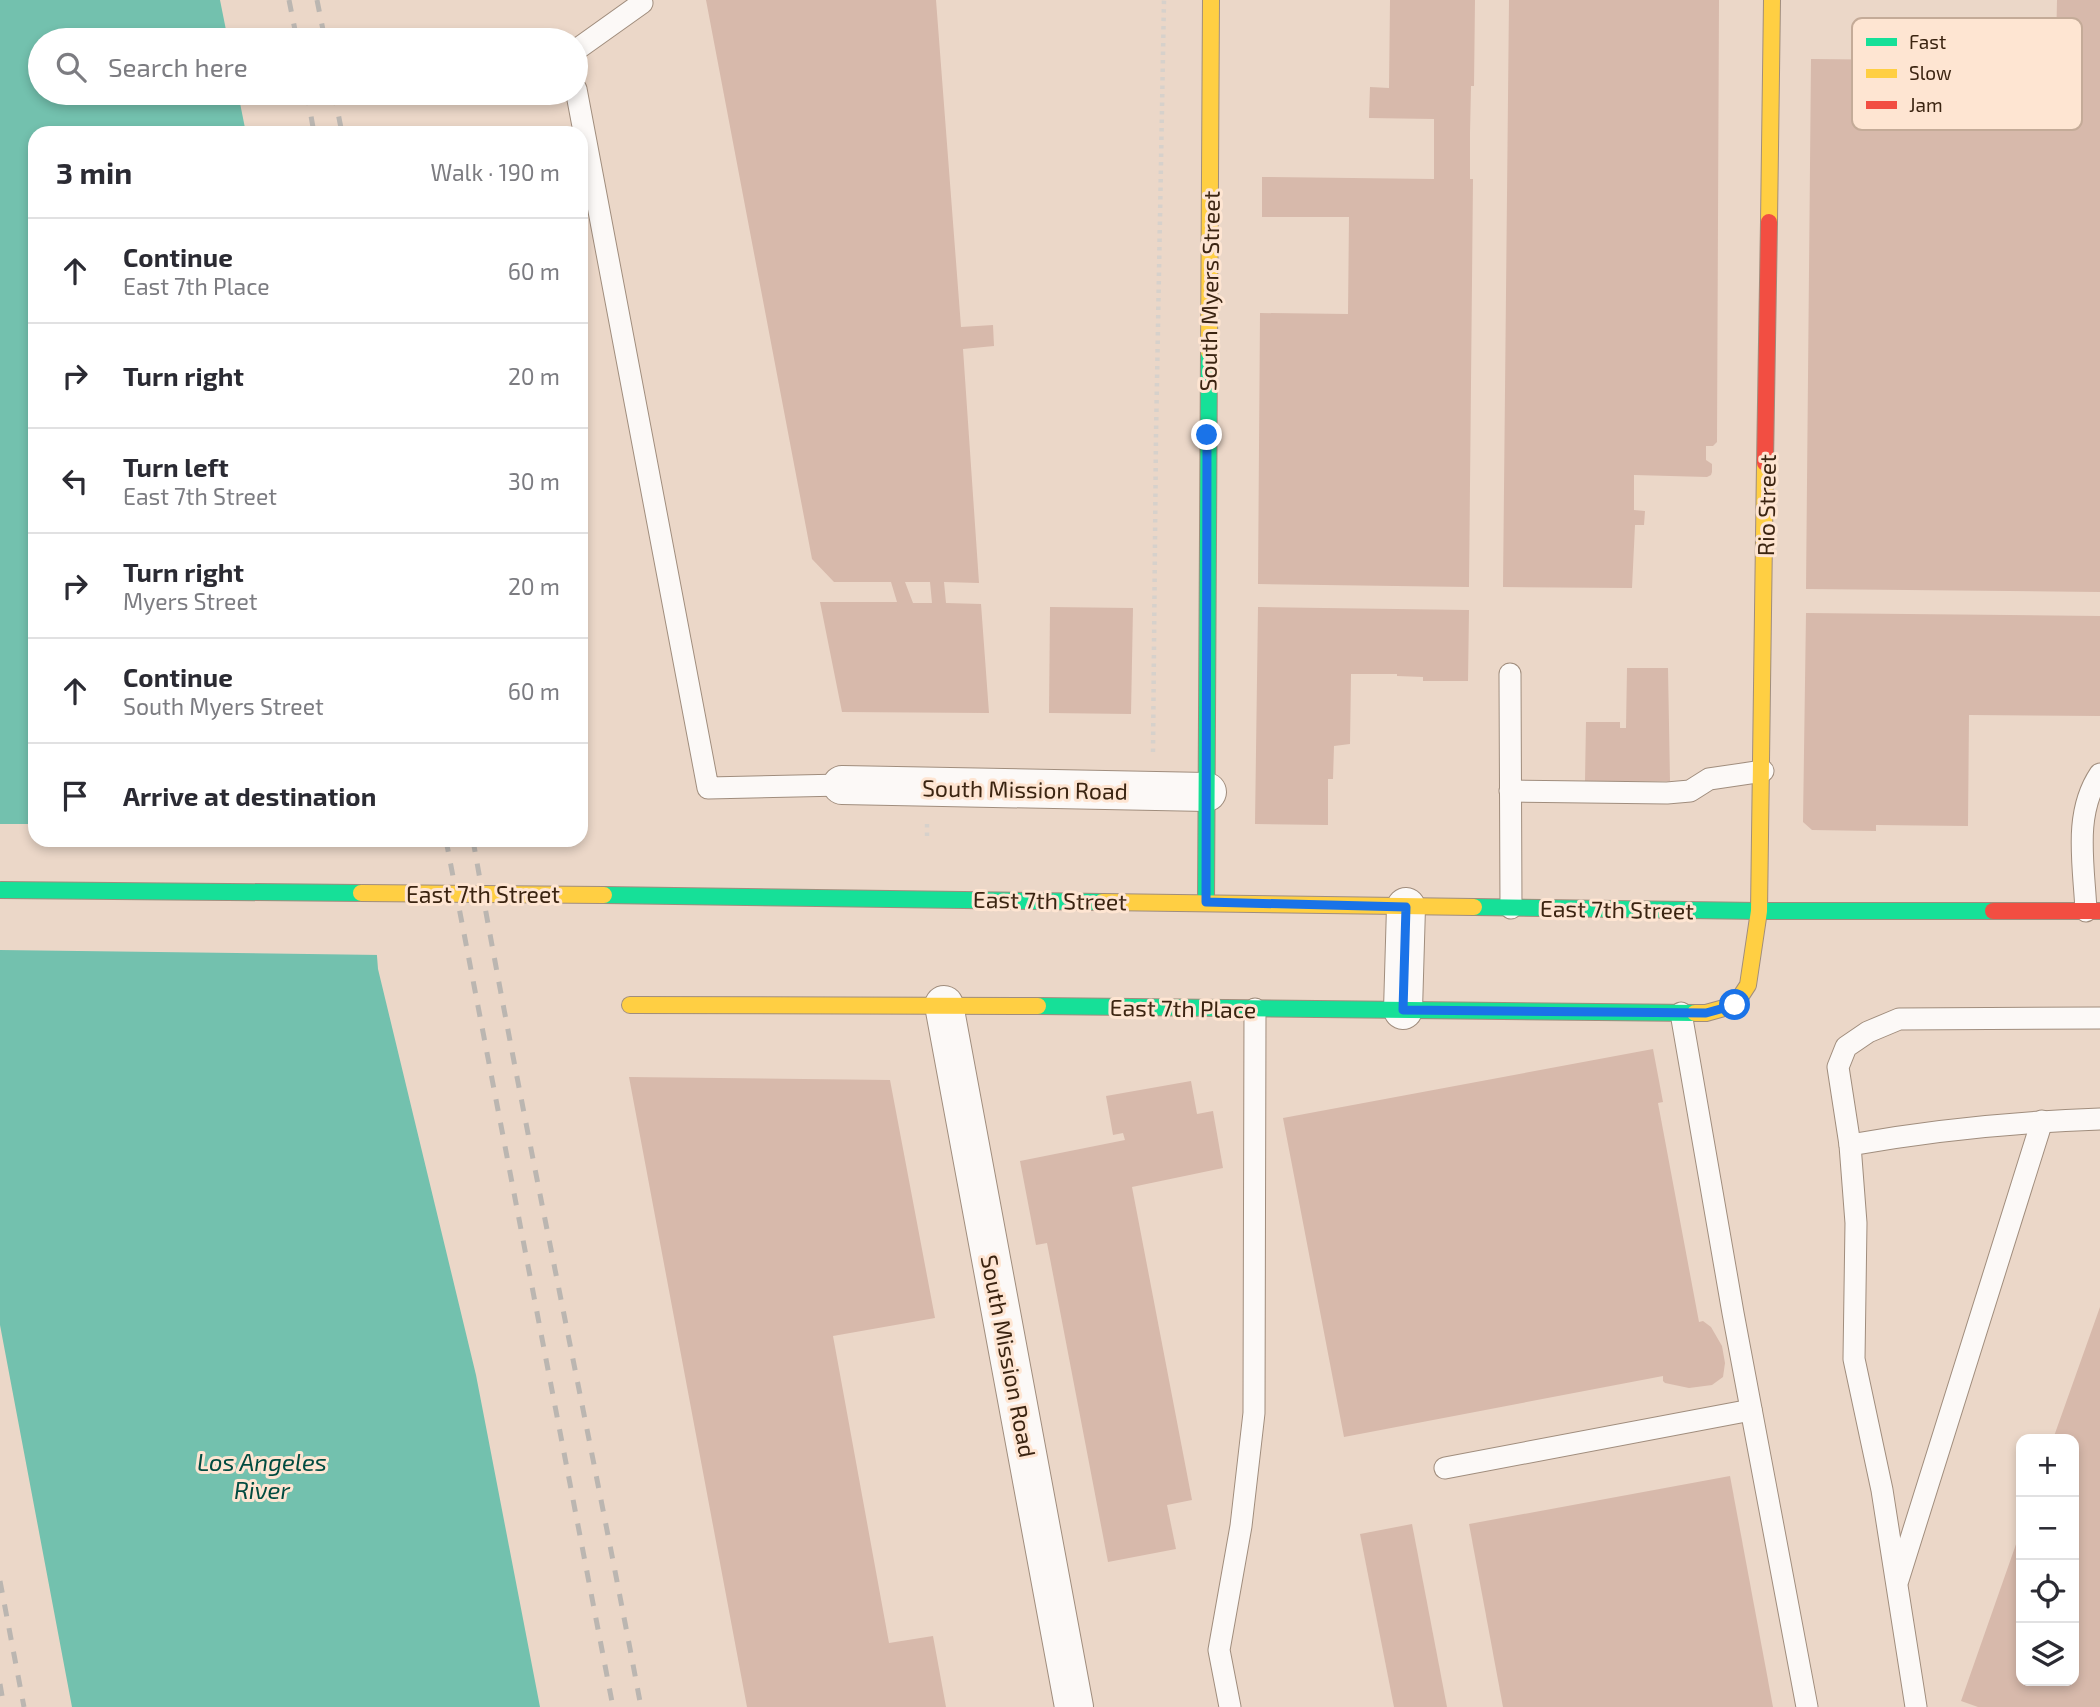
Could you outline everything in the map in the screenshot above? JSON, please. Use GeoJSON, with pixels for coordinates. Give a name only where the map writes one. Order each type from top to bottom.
{"type":"FeatureCollection","features":[{"type":"Feature","properties":{"kind":"street","name":"South Myers Street"},"geometry":{"type":"LineString","coordinates":[[1206,902],[1211,0]]}},
{"type":"Feature","properties":{"kind":"street","name":"Rio Street"},"geometry":{"type":"LineString","coordinates":[[1735,1005],[1748,985],[1759,911],[1772,0]]}},
{"type":"Feature","properties":{"kind":"street","name":"South Mission Road"},"geometry":{"type":"LineString","coordinates":[[842,785],[1207,792]]}},
{"type":"Feature","properties":{"kind":"street","name":"East 7th Street"},"geometry":{"type":"LineString","coordinates":[[0,890],[943,898],[1759,911],[2093,911]]}},
{"type":"Feature","properties":{"kind":"street"},"geometry":{"type":"LineString","coordinates":[[1403,1010],[1406,907]]}},
{"type":"Feature","properties":{"kind":"street","name":"East 7th Place"},"geometry":{"type":"LineString","coordinates":[[630,1005],[944,1005],[1706,1013],[1735,1005]]}},
{"type":"Feature","properties":{"kind":"street","name":"South Mission Road"},"geometry":{"type":"LineString","coordinates":[[944,1005],[1074,1707]]}},
{"type":"Feature","properties":{"kind":"lane"},"geometry":{"type":"LineString","coordinates":[[588,41],[642,3],[641,0]]}},
{"type":"Feature","properties":{"kind":"lane"},"geometry":{"type":"LineString","coordinates":[[579,105],[583,126]]}},
{"type":"Feature","properties":{"kind":"lane"},"geometry":{"type":"LineString","coordinates":[[588,153],[708,788],[842,785]]}},
{"type":"Feature","properties":{"kind":"lane"},"geometry":{"type":"LineString","coordinates":[[1510,674],[1511,908]]}},
{"type":"Feature","properties":{"kind":"lane"},"geometry":{"type":"LineString","coordinates":[[1510,791],[1667,793],[1690,791],[1709,779],[1763,771]]}},
{"type":"Feature","properties":{"kind":"lane"},"geometry":{"type":"LineString","coordinates":[[2093,911],[2082,818],[2089,791],[2100,774]]}},
{"type":"Feature","properties":{"kind":"lane"},"geometry":{"type":"LineString","coordinates":[[1230,1707],[1219,1650],[1241,1526],[1254,1413],[1255,1009]]}},
{"type":"Feature","properties":{"kind":"lane"},"geometry":{"type":"LineString","coordinates":[[1681,1013],[1807,1707]]}},
{"type":"Feature","properties":{"kind":"lane"},"geometry":{"type":"LineString","coordinates":[[1916,1707],[1882,1490],[1854,1359],[1856,1223],[1850,1145],[1838,1067],[1846,1047],[1868,1032],[1899,1019],[2100,1018]]}},
{"type":"Feature","properties":{"kind":"lane"},"geometry":{"type":"LineString","coordinates":[[1850,1145],[1919,1133],[2042,1121],[2100,1119]]}},
{"type":"Feature","properties":{"kind":"lane"},"geometry":{"type":"LineString","coordinates":[[1896,1585],[2042,1121]]}},
{"type":"Feature","properties":{"kind":"lane"},"geometry":{"type":"LineString","coordinates":[[1446,1468],[1751,1410]]}},
{"type":"Feature","properties":{"kind":"path"},"geometry":{"type":"LineString","coordinates":[[1153,757],[1164,0]]}},
{"type":"Feature","properties":{"kind":"path"},"geometry":{"type":"LineString","coordinates":[[927,824],[927,839]]}},
{"type":"Feature","properties":{"kind":"water","name":"Los Angeles River"},"geometry":{"type":"Polygon","coordinates":[[[0,0],[220,0],[226,28],[28,28],[28,105],[240,105],[245,126],[28,126],[28,847],[369,847],[378,969],[476,1375],[540,1707],[72,1707],[0,1325],[0,0]]]}},
{"type":"Feature","properties":{"kind":"pier"},"geometry":{"type":"Polygon","coordinates":[[[0,824],[28,824],[28,847],[372,847],[381,955],[0,950],[0,824]]]}},
{"type":"Feature","properties":{"kind":"building"},"geometry":{"type":"Polygon","coordinates":[[[706,0],[936,0],[961,327],[993,325],[994,346],[963,349],[979,583],[944,582],[946,603],[981,604],[989,713],[842,712],[820,602],[897,602],[891,582],[834,582],[812,559],[706,0]],[[905,582],[913,603],[932,603],[930,582],[905,582]]]}},
{"type":"Feature","properties":{"kind":"building"},"geometry":{"type":"Polygon","coordinates":[[[1390,0],[1475,0],[1474,86],[1471,86],[1470,133],[1470,179],[1473,179],[1469,587],[1258,584],[1260,313],[1348,314],[1349,217],[1262,217],[1262,177],[1434,179],[1434,119],[1369,118],[1370,87],[1389,88],[1390,0]]]}},
{"type":"Feature","properties":{"kind":"building"},"geometry":{"type":"Polygon","coordinates":[[[1509,0],[1719,0],[1717,442],[1713,446],[1706,446],[1706,460],[1712,464],[1711,475],[1707,477],[1634,475],[1634,510],[1645,511],[1644,525],[1635,525],[1632,588],[1503,587],[1509,0]]]}},
{"type":"Feature","properties":{"kind":"building"},"geometry":{"type":"Polygon","coordinates":[[[2057,0],[2100,0],[2100,592],[1806,589],[1811,59],[1852,59],[1852,130],[2082,130],[2082,18],[2057,18],[2057,0]]]}},
{"type":"Feature","properties":{"kind":"building"},"geometry":{"type":"Polygon","coordinates":[[[1050,607],[1133,608],[1131,714],[1049,713],[1050,607]]]}},
{"type":"Feature","properties":{"kind":"building"},"geometry":{"type":"Polygon","coordinates":[[[1258,607],[1469,610],[1468,681],[1423,681],[1423,677],[1397,674],[1351,674],[1350,744],[1334,746],[1333,779],[1328,779],[1328,825],[1255,824],[1258,607]]]}},
{"type":"Feature","properties":{"kind":"building"},"geometry":{"type":"Polygon","coordinates":[[[1806,613],[2100,616],[2100,716],[1969,715],[1968,826],[1876,825],[1876,831],[1812,830],[1803,822],[1806,613]]]}},
{"type":"Feature","properties":{"kind":"building"},"geometry":{"type":"Polygon","coordinates":[[[1627,668],[1668,668],[1670,781],[1585,781],[1586,722],[1620,722],[1620,728],[1626,728],[1627,668]]]}},
{"type":"Feature","properties":{"kind":"building"},"geometry":{"type":"Polygon","coordinates":[[[1653,1049],[1663,1102],[1658,1103],[1699,1322],[1703,1321],[1711,1327],[1722,1346],[1725,1363],[1723,1377],[1712,1385],[1689,1388],[1665,1383],[1663,1376],[1344,1437],[1283,1118],[1653,1049]]]}},
{"type":"Feature","properties":{"kind":"building"},"geometry":{"type":"Polygon","coordinates":[[[629,1077],[890,1080],[935,1318],[833,1336],[889,1643],[933,1636],[946,1707],[747,1707],[629,1077]]]}},
{"type":"Feature","properties":{"kind":"building"},"geometry":{"type":"Polygon","coordinates":[[[1191,1081],[1197,1114],[1213,1111],[1223,1168],[1132,1187],[1192,1500],[1167,1505],[1176,1549],[1108,1562],[1047,1243],[1036,1245],[1020,1161],[1125,1140],[1123,1133],[1113,1135],[1106,1096],[1191,1081]]]}},
{"type":"Feature","properties":{"kind":"building"},"geometry":{"type":"Polygon","coordinates":[[[2100,1307],[2100,1707],[1978,1707],[1961,1701],[2016,1544],[2016,1686],[2079,1686],[2079,1434],[2055,1434],[2100,1307]]]}},
{"type":"Feature","properties":{"kind":"building"},"geometry":{"type":"Polygon","coordinates":[[[1730,1476],[1773,1707],[1503,1707],[1469,1524],[1730,1476]]]}},
{"type":"Feature","properties":{"kind":"building"},"geometry":{"type":"Polygon","coordinates":[[[1412,1524],[1447,1707],[1394,1707],[1360,1534],[1412,1524]]]}},
{"type":"Feature","properties":{"kind":"railway"},"geometry":{"type":"LineString","coordinates":[[289,0],[295,28]]}},
{"type":"Feature","properties":{"kind":"railway"},"geometry":{"type":"LineString","coordinates":[[317,0],[323,28]]}},
{"type":"Feature","properties":{"kind":"railway"},"geometry":{"type":"LineString","coordinates":[[309,105],[313,126]]}},
{"type":"Feature","properties":{"kind":"railway"},"geometry":{"type":"LineString","coordinates":[[336,105],[341,126]]}},
{"type":"Feature","properties":{"kind":"railway"},"geometry":{"type":"LineString","coordinates":[[447,847],[613,1707]]}},
{"type":"Feature","properties":{"kind":"railway"},"geometry":{"type":"LineString","coordinates":[[474,847],[641,1707]]}},
{"type":"Feature","properties":{"kind":"railway"},"geometry":{"type":"LineString","coordinates":[[0,1581],[24,1707]]}},
{"type":"Feature","properties":{"kind":"railway"},"geometry":{"type":"LineString","coordinates":[[0,1684],[4,1707]]}},
{"type":"Feature","properties":{"kind":"traffic: fast"},"geometry":{"type":"LineString","coordinates":[[1206,902],[1209,352]]}},
{"type":"Feature","properties":{"kind":"traffic: fast"},"geometry":{"type":"LineString","coordinates":[[0,890],[361,893]]}},
{"type":"Feature","properties":{"kind":"traffic: fast"},"geometry":{"type":"LineString","coordinates":[[604,895],[1102,902]]}},
{"type":"Feature","properties":{"kind":"traffic: fast"},"geometry":{"type":"LineString","coordinates":[[1474,907],[1993,911]]}},
{"type":"Feature","properties":{"kind":"traffic: fast"},"geometry":{"type":"LineString","coordinates":[[1038,1006],[1695,1013]]}},
{"type":"Feature","properties":{"kind":"traffic: slow"},"geometry":{"type":"LineString","coordinates":[[1209,352],[1211,0]]}},
{"type":"Feature","properties":{"kind":"traffic: slow"},"geometry":{"type":"LineString","coordinates":[[1769,222],[1772,0]]}},
{"type":"Feature","properties":{"kind":"traffic: slow"},"geometry":{"type":"LineString","coordinates":[[1695,1013],[1706,1013],[1735,1005],[1748,985],[1759,911],[1765,463]]}},
{"type":"Feature","properties":{"kind":"traffic: slow"},"geometry":{"type":"LineString","coordinates":[[361,893],[604,895]]}},
{"type":"Feature","properties":{"kind":"traffic: slow"},"geometry":{"type":"LineString","coordinates":[[1102,902],[1474,907]]}},
{"type":"Feature","properties":{"kind":"traffic: slow"},"geometry":{"type":"LineString","coordinates":[[630,1005],[1038,1006]]}},
{"type":"Feature","properties":{"kind":"traffic: jam"},"geometry":{"type":"LineString","coordinates":[[1765,463],[1769,222]]}},
{"type":"Feature","properties":{"kind":"traffic: jam"},"geometry":{"type":"LineString","coordinates":[[1993,911],[2100,911]]}},
{"type":"Feature","properties":{"kind":"route"},"geometry":{"type":"LineString","coordinates":[[1207,435],[1206,902],[1406,907],[1403,1010],[1706,1013],[1735,1005]]}}]}
